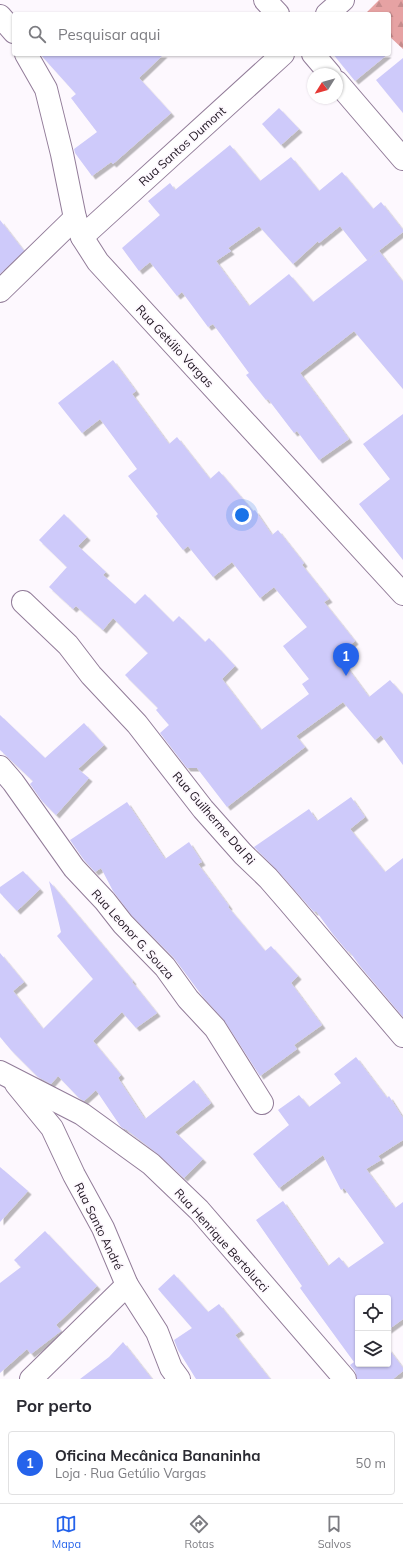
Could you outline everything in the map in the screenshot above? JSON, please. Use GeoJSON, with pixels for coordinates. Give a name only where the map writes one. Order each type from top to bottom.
{"type":"FeatureCollection","features":[{"type":"Feature","properties":{"kind":"street"},"geometry":{"type":"LineString","coordinates":[[265,0],[276,12]]}},
{"type":"Feature","properties":{"kind":"street"},"geometry":{"type":"LineString","coordinates":[[329,12],[343,0]]}},
{"type":"Feature","properties":{"kind":"street"},"geometry":{"type":"LineString","coordinates":[[0,16],[12,30]]}},
{"type":"Feature","properties":{"kind":"street","name":"Rua Getúlio Vargas"},"geometry":{"type":"LineString","coordinates":[[27,56],[46,89],[79,228],[98,262],[403,594]]}},
{"type":"Feature","properties":{"kind":"street","name":"Rua Santos Dumont"},"geometry":{"type":"LineString","coordinates":[[0,291],[79,228],[281,56]]}},
{"type":"Feature","properties":{"kind":"street"},"geometry":{"type":"LineString","coordinates":[[315,56],[325,68]]}},
{"type":"Feature","properties":{"kind":"street"},"geometry":{"type":"LineString","coordinates":[[343,89],[403,159]]}},
{"type":"Feature","properties":{"kind":"street","name":"Rua Guilherme Dal Ri"},"geometry":{"type":"LineString","coordinates":[[24,602],[68,645],[98,683],[137,724],[203,809],[243,854],[268,878],[403,1036]]}},
{"type":"Feature","properties":{"kind":"street","name":"Rua Leonor G. Souza"},"geometry":{"type":"LineString","coordinates":[[0,767],[74,868],[105,901],[123,924],[166,967],[188,999],[214,1028],[262,1103]]}},
{"type":"Feature","properties":{"kind":"street","name":"Rua Santo André"},"geometry":{"type":"LineString","coordinates":[[6,1075],[52,1128],[102,1228],[127,1284],[157,1332],[171,1368],[179,1379]]}},
{"type":"Feature","properties":{"kind":"street","name":"Rua Henrique Bertolucci"},"geometry":{"type":"LineString","coordinates":[[6,1075],[82,1114],[151,1164],[199,1210],[345,1379]]}},
{"type":"Feature","properties":{"kind":"street"},"geometry":{"type":"LineString","coordinates":[[31,1379],[127,1284]]}},
{"type":"Feature","properties":{"kind":"green space"},"geometry":{"type":"Polygon","coordinates":[[[379,0],[403,0],[403,49],[391,38],[391,12],[367,12],[379,0]]]}},
{"type":"Feature","properties":{"kind":"building"},"geometry":{"type":"Polygon","coordinates":[[[42,56],[162,56],[139,78],[171,113],[113,164],[111,162],[92,176],[75,153],[74,149],[97,132],[71,98],[76,94],[42,56]]]}},
{"type":"Feature","properties":{"kind":"building"},"geometry":{"type":"Polygon","coordinates":[[[335,56],[386,56],[355,81],[335,56]]]}},
{"type":"Feature","properties":{"kind":"building"},"geometry":{"type":"Polygon","coordinates":[[[403,58],[403,113],[376,80],[403,58]]]}},
{"type":"Feature","properties":{"kind":"building"},"geometry":{"type":"Polygon","coordinates":[[[279,108],[299,129],[281,145],[262,124],[279,108]]]}},
{"type":"Feature","properties":{"kind":"building"},"geometry":{"type":"Polygon","coordinates":[[[230,145],[260,181],[291,157],[319,191],[342,172],[373,209],[381,202],[403,230],[403,232],[367,260],[340,226],[319,243],[318,241],[293,264],[259,226],[228,248],[231,251],[216,261],[249,306],[289,274],[313,302],[379,251],[403,282],[403,389],[354,331],[300,373],[349,439],[319,460],[297,431],[294,433],[268,399],[266,400],[246,375],[249,373],[213,324],[208,327],[182,292],[177,296],[150,262],[139,271],[122,248],[160,215],[148,201],[170,183],[175,190],[230,145]]]}},
{"type":"Feature","properties":{"kind":"building"},"geometry":{"type":"Polygon","coordinates":[[[0,220],[24,251],[0,274],[0,220]]]}},
{"type":"Feature","properties":{"kind":"building"},"geometry":{"type":"Polygon","coordinates":[[[113,360],[136,391],[132,394],[169,444],[177,437],[210,479],[219,471],[253,511],[255,510],[272,535],[278,530],[304,563],[302,565],[329,599],[324,602],[355,641],[338,655],[369,697],[390,680],[403,695],[403,765],[381,735],[375,740],[343,702],[296,736],[305,747],[227,807],[197,768],[187,768],[160,733],[169,725],[156,710],[158,708],[125,675],[148,653],[113,618],[103,630],[76,606],[73,609],[49,587],[67,567],[39,540],[64,514],[87,537],[78,546],[106,572],[103,575],[135,604],[145,594],[173,622],[179,616],[205,642],[209,638],[235,666],[222,679],[261,730],[309,694],[302,684],[309,679],[283,646],[307,627],[274,587],[260,598],[232,562],[213,577],[188,546],[183,550],[156,516],[158,514],[128,476],[137,469],[100,419],[82,433],[58,403],[113,360]]]}},
{"type":"Feature","properties":{"kind":"building"},"geometry":{"type":"Polygon","coordinates":[[[403,414],[403,560],[359,504],[390,479],[363,444],[403,414]]]}},
{"type":"Feature","properties":{"kind":"building"},"geometry":{"type":"Polygon","coordinates":[[[0,715],[45,758],[84,723],[104,745],[78,769],[89,778],[56,815],[42,801],[30,784],[33,781],[0,750],[0,715]]]}},
{"type":"Feature","properties":{"kind":"building"},"geometry":{"type":"Polygon","coordinates":[[[351,797],[365,817],[350,829],[385,872],[403,858],[403,1017],[349,951],[348,952],[332,933],[316,911],[314,912],[277,870],[254,847],[309,809],[317,821],[351,797]]]}},
{"type":"Feature","properties":{"kind":"building"},"geometry":{"type":"Polygon","coordinates":[[[127,802],[165,859],[189,842],[202,862],[198,864],[229,906],[228,907],[265,951],[271,946],[298,976],[291,983],[322,1025],[294,1045],[297,1049],[260,1076],[224,1020],[203,997],[174,958],[132,916],[113,891],[101,868],[95,872],[84,860],[70,840],[127,802]]]}},
{"type":"Feature","properties":{"kind":"building"},"geometry":{"type":"Polygon","coordinates":[[[23,871],[40,889],[17,911],[0,893],[0,887],[23,871]]]}},
{"type":"Feature","properties":{"kind":"building"},"geometry":{"type":"Polygon","coordinates":[[[49,881],[133,981],[132,982],[157,1013],[136,1028],[122,1012],[93,1041],[121,1075],[118,1078],[145,1119],[194,1080],[211,1103],[175,1132],[203,1159],[184,1178],[158,1154],[121,1127],[96,1090],[84,1101],[79,1098],[58,1076],[51,1084],[38,1077],[0,1037],[0,953],[24,982],[13,991],[43,1029],[93,979],[57,936],[61,932],[49,881]]]}},
{"type":"Feature","properties":{"kind":"building"},"geometry":{"type":"Polygon","coordinates":[[[356,1057],[387,1098],[389,1096],[403,1118],[403,1140],[378,1156],[381,1160],[366,1169],[395,1208],[403,1202],[403,1319],[391,1328],[391,1295],[355,1295],[355,1367],[391,1367],[391,1352],[403,1368],[403,1371],[393,1379],[357,1379],[355,1371],[350,1365],[354,1362],[300,1288],[302,1286],[256,1220],[283,1201],[328,1266],[339,1257],[348,1268],[384,1243],[344,1188],[341,1190],[323,1155],[279,1188],[253,1154],[289,1125],[278,1110],[299,1095],[309,1107],[341,1083],[334,1074],[356,1057]]]}},
{"type":"Feature","properties":{"kind":"building"},"geometry":{"type":"Polygon","coordinates":[[[0,1167],[28,1191],[0,1222],[0,1167]]]}},
{"type":"Feature","properties":{"kind":"building"},"geometry":{"type":"Polygon","coordinates":[[[45,1231],[97,1286],[56,1325],[61,1331],[31,1354],[27,1349],[0,1373],[0,1283],[21,1267],[14,1260],[45,1231]]]}},
{"type":"Feature","properties":{"kind":"building"},"geometry":{"type":"Polygon","coordinates":[[[174,1274],[208,1312],[219,1304],[241,1331],[235,1335],[270,1379],[196,1379],[178,1350],[174,1340],[192,1328],[158,1289],[174,1274]]]}},
{"type":"Feature","properties":{"kind":"building"},"geometry":{"type":"Polygon","coordinates":[[[123,1342],[152,1379],[80,1379],[109,1357],[123,1342]]]}},
{"type":"Feature","properties":{"kind":"place","name":"Oficina Mecânica Bananinha"},"geometry":{"type":"Point","coordinates":[346,676]}}]}
